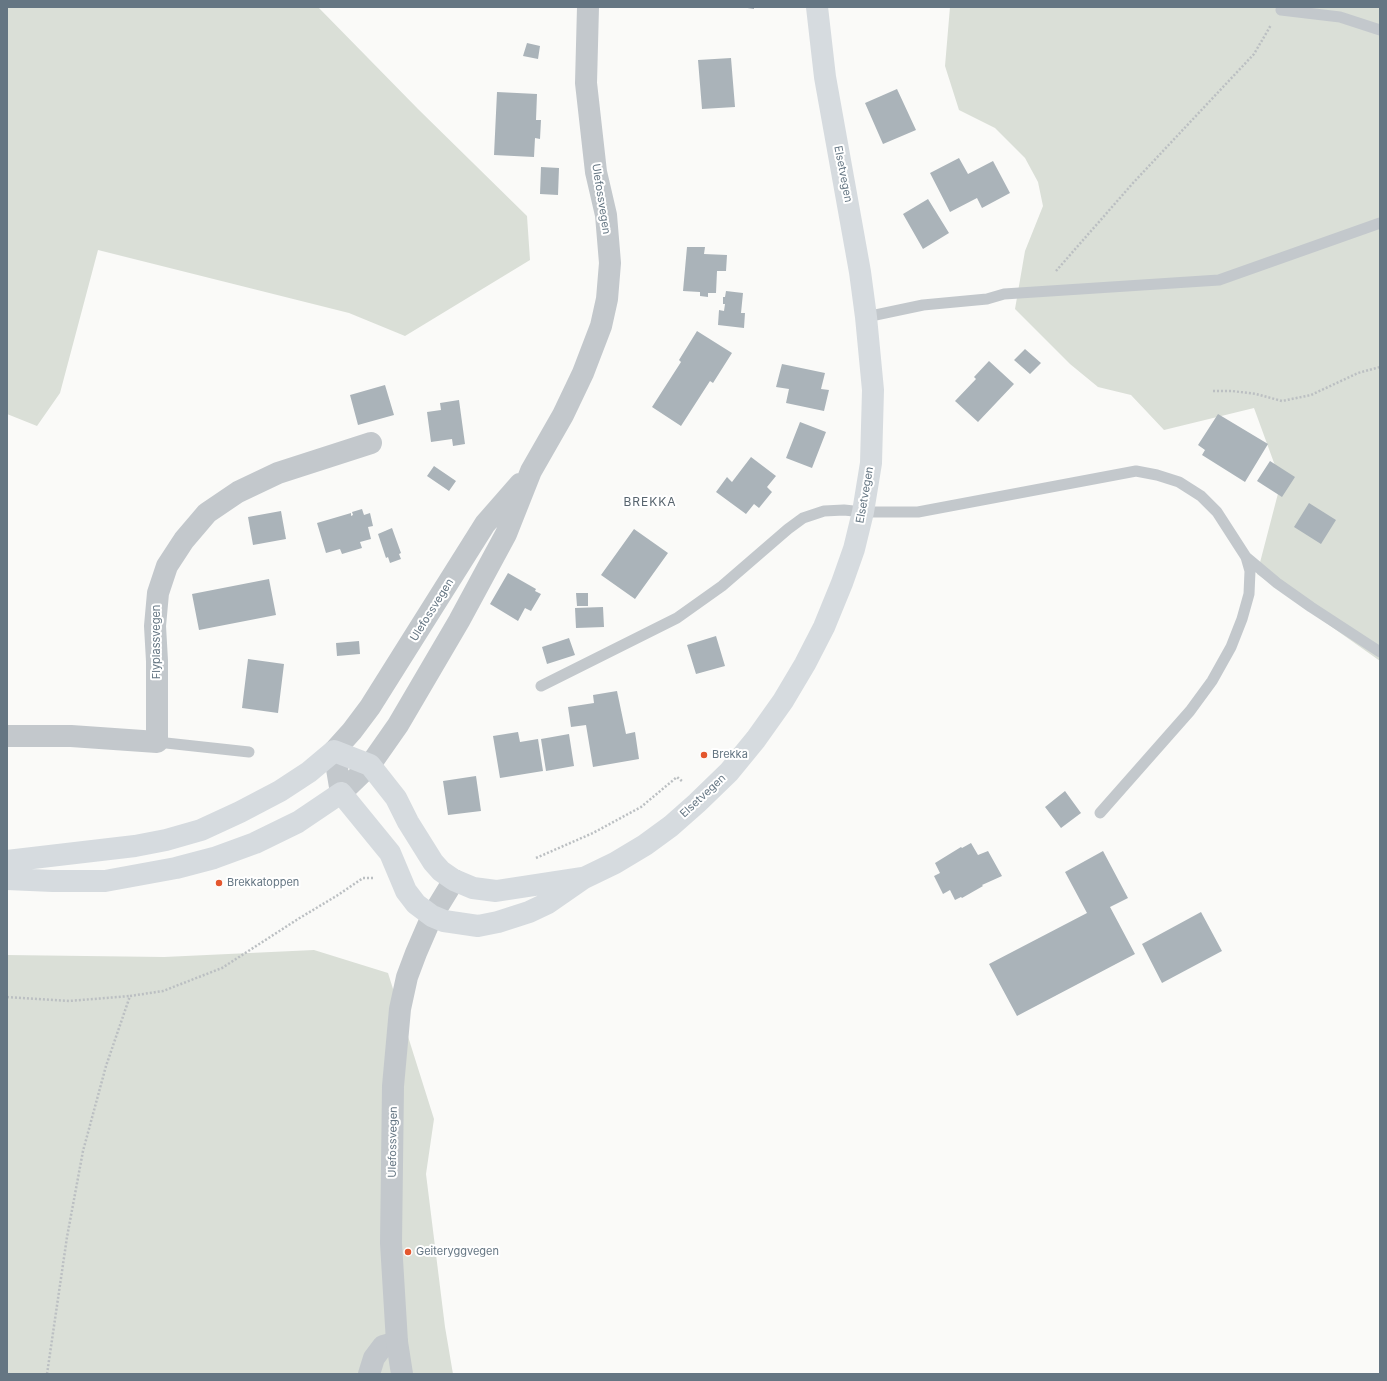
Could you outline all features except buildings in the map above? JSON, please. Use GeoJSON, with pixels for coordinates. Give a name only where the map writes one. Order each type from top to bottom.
{"type":"FeatureCollection","features":[{"type":"Feature","properties":{"kind":"main road","name":"Elsetvegen"},"geometry":{"type":"LineString","coordinates":[[432,916],[444,921],[478,926],[498,922],[529,912],[548,903],[584,878],[615,863],[645,845],[671,826],[729,772],[756,739],[783,701],[806,664],[824,626],[854,549],[863,512],[871,463],[873,390],[866,317],[858,257],[825,77],[817,7]]}},
{"type":"Feature","properties":{"kind":"main road"},"geometry":{"type":"LineString","coordinates":[[7,861],[136,846],[166,840],[201,830],[280,791],[309,772],[334,751],[370,765],[396,798],[408,822],[433,862],[441,871],[454,880]]}},
{"type":"Feature","properties":{"kind":"main road"},"geometry":{"type":"LineString","coordinates":[[7,879],[105,881],[176,868],[214,858],[255,843],[298,822],[341,793],[390,853],[406,891],[416,904],[432,916]]}},
{"type":"Feature","properties":{"kind":"main road","name":"Elsetvegen"},"geometry":{"type":"LineString","coordinates":[[454,880],[473,888],[496,890],[584,878]]}},
{"type":"Feature","properties":{"kind":"street","name":"Ulefossvegen"},"geometry":{"type":"LineString","coordinates":[[341,793],[370,765],[398,725],[459,622],[506,534],[531,471],[563,415],[583,373],[601,326],[607,299],[610,263],[606,215],[596,172],[586,83],[588,7]]}},
{"type":"Feature","properties":{"kind":"street","name":"Flyplassvegen"},"geometry":{"type":"LineString","coordinates":[[157,742],[157,661],[155,626],[158,593],[167,566],[184,540],[206,513],[238,492],[278,473],[371,444]]}},
{"type":"Feature","properties":{"kind":"street","name":"Ulefossvegen"},"geometry":{"type":"LineString","coordinates":[[334,751],[352,732],[370,708],[486,524],[531,471]]}},
{"type":"Feature","properties":{"kind":"street"},"geometry":{"type":"LineString","coordinates":[[7,736],[71,736],[157,742]]}},
{"type":"Feature","properties":{"kind":"street"},"geometry":{"type":"LineString","coordinates":[[334,751],[341,793]]}},
{"type":"Feature","properties":{"kind":"street","name":"Ulefossvegen"},"geometry":{"type":"LineString","coordinates":[[402,1374],[396,1342],[391,1235],[393,1086],[398,1024],[407,977],[416,953],[432,916],[454,880]]}},
{"type":"Feature","properties":{"kind":"street"},"geometry":{"type":"LineString","coordinates":[[369,1374],[374,1358],[382,1346],[396,1342]]}},
{"type":"Feature","properties":{"kind":"lane"},"geometry":{"type":"LineString","coordinates":[[1281,8],[1340,17],[1380,30]]}},
{"type":"Feature","properties":{"kind":"lane"},"geometry":{"type":"LineString","coordinates":[[866,317],[923,305],[987,299],[1004,294],[1219,280],[1380,223]]}},
{"type":"Feature","properties":{"kind":"lane"},"geometry":{"type":"LineString","coordinates":[[541,686],[677,618],[722,586],[788,529],[803,518],[824,512],[844,510],[863,512],[918,512],[1136,471],[1157,475],[1179,482],[1201,496],[1217,512],[1246,557],[1250,572],[1249,594],[1242,619],[1231,647],[1212,682],[1190,711],[1100,813]]}},
{"type":"Feature","properties":{"kind":"lane"},"geometry":{"type":"LineString","coordinates":[[1246,557],[1289,591],[1380,652]]}},
{"type":"Feature","properties":{"kind":"lane"},"geometry":{"type":"LineString","coordinates":[[157,742],[249,752]]}},
{"type":"Feature","properties":{"kind":"path"},"geometry":{"type":"LineString","coordinates":[[1039,292],[1133,183],[1254,54],[1281,8]]}},
{"type":"Feature","properties":{"kind":"path"},"geometry":{"type":"LineString","coordinates":[[1213,391],[1232,391],[1256,394],[1282,401],[1311,395],[1358,373],[1380,367]]}},
{"type":"Feature","properties":{"kind":"path"},"geometry":{"type":"LineString","coordinates":[[531,859],[538,858],[593,833],[641,807],[677,777],[701,799]]}},
{"type":"Feature","properties":{"kind":"path"},"geometry":{"type":"LineString","coordinates":[[7,997],[69,1001],[130,996],[163,991],[222,968],[363,878],[379,878]]}},
{"type":"Feature","properties":{"kind":"path"},"geometry":{"type":"LineString","coordinates":[[47,1374],[67,1237],[83,1151],[106,1066],[130,996]]}},
{"type":"Feature","properties":{"kind":"shaded area"},"geometry":{"type":"Polygon","coordinates":[[[7,7],[318,7],[418,109],[527,216],[530,260],[405,336],[349,313],[98,250],[60,393],[37,426],[7,414],[7,7]]]}},
{"type":"Feature","properties":{"kind":"shaded area"},"geometry":{"type":"Polygon","coordinates":[[[950,7],[1380,7],[1380,661],[1257,574],[1281,482],[1254,408],[1164,430],[1131,395],[1098,387],[1070,364],[1015,309],[1025,251],[1043,206],[1038,182],[1025,158],[995,128],[959,110],[945,66],[950,7]]]}},
{"type":"Feature","properties":{"kind":"shaded area"},"geometry":{"type":"Polygon","coordinates":[[[314,950],[388,973],[434,1119],[426,1174],[445,1327],[453,1374],[7,1374],[7,955],[164,957],[314,950]]]}},
{"type":"Feature","properties":{"kind":"place","name":"Brekka"},"geometry":{"type":"Point","coordinates":[704,755]}},
{"type":"Feature","properties":{"kind":"place","name":"Brekkatoppen"},"geometry":{"type":"Point","coordinates":[219,883]}},
{"type":"Feature","properties":{"kind":"place","name":"Geiteryggvegen"},"geometry":{"type":"Point","coordinates":[408,1252]}},
{"type":"Feature","properties":{"kind":"district","name":"BREKKA"},"geometry":{"type":"Point","coordinates":[650,502]}}]}
